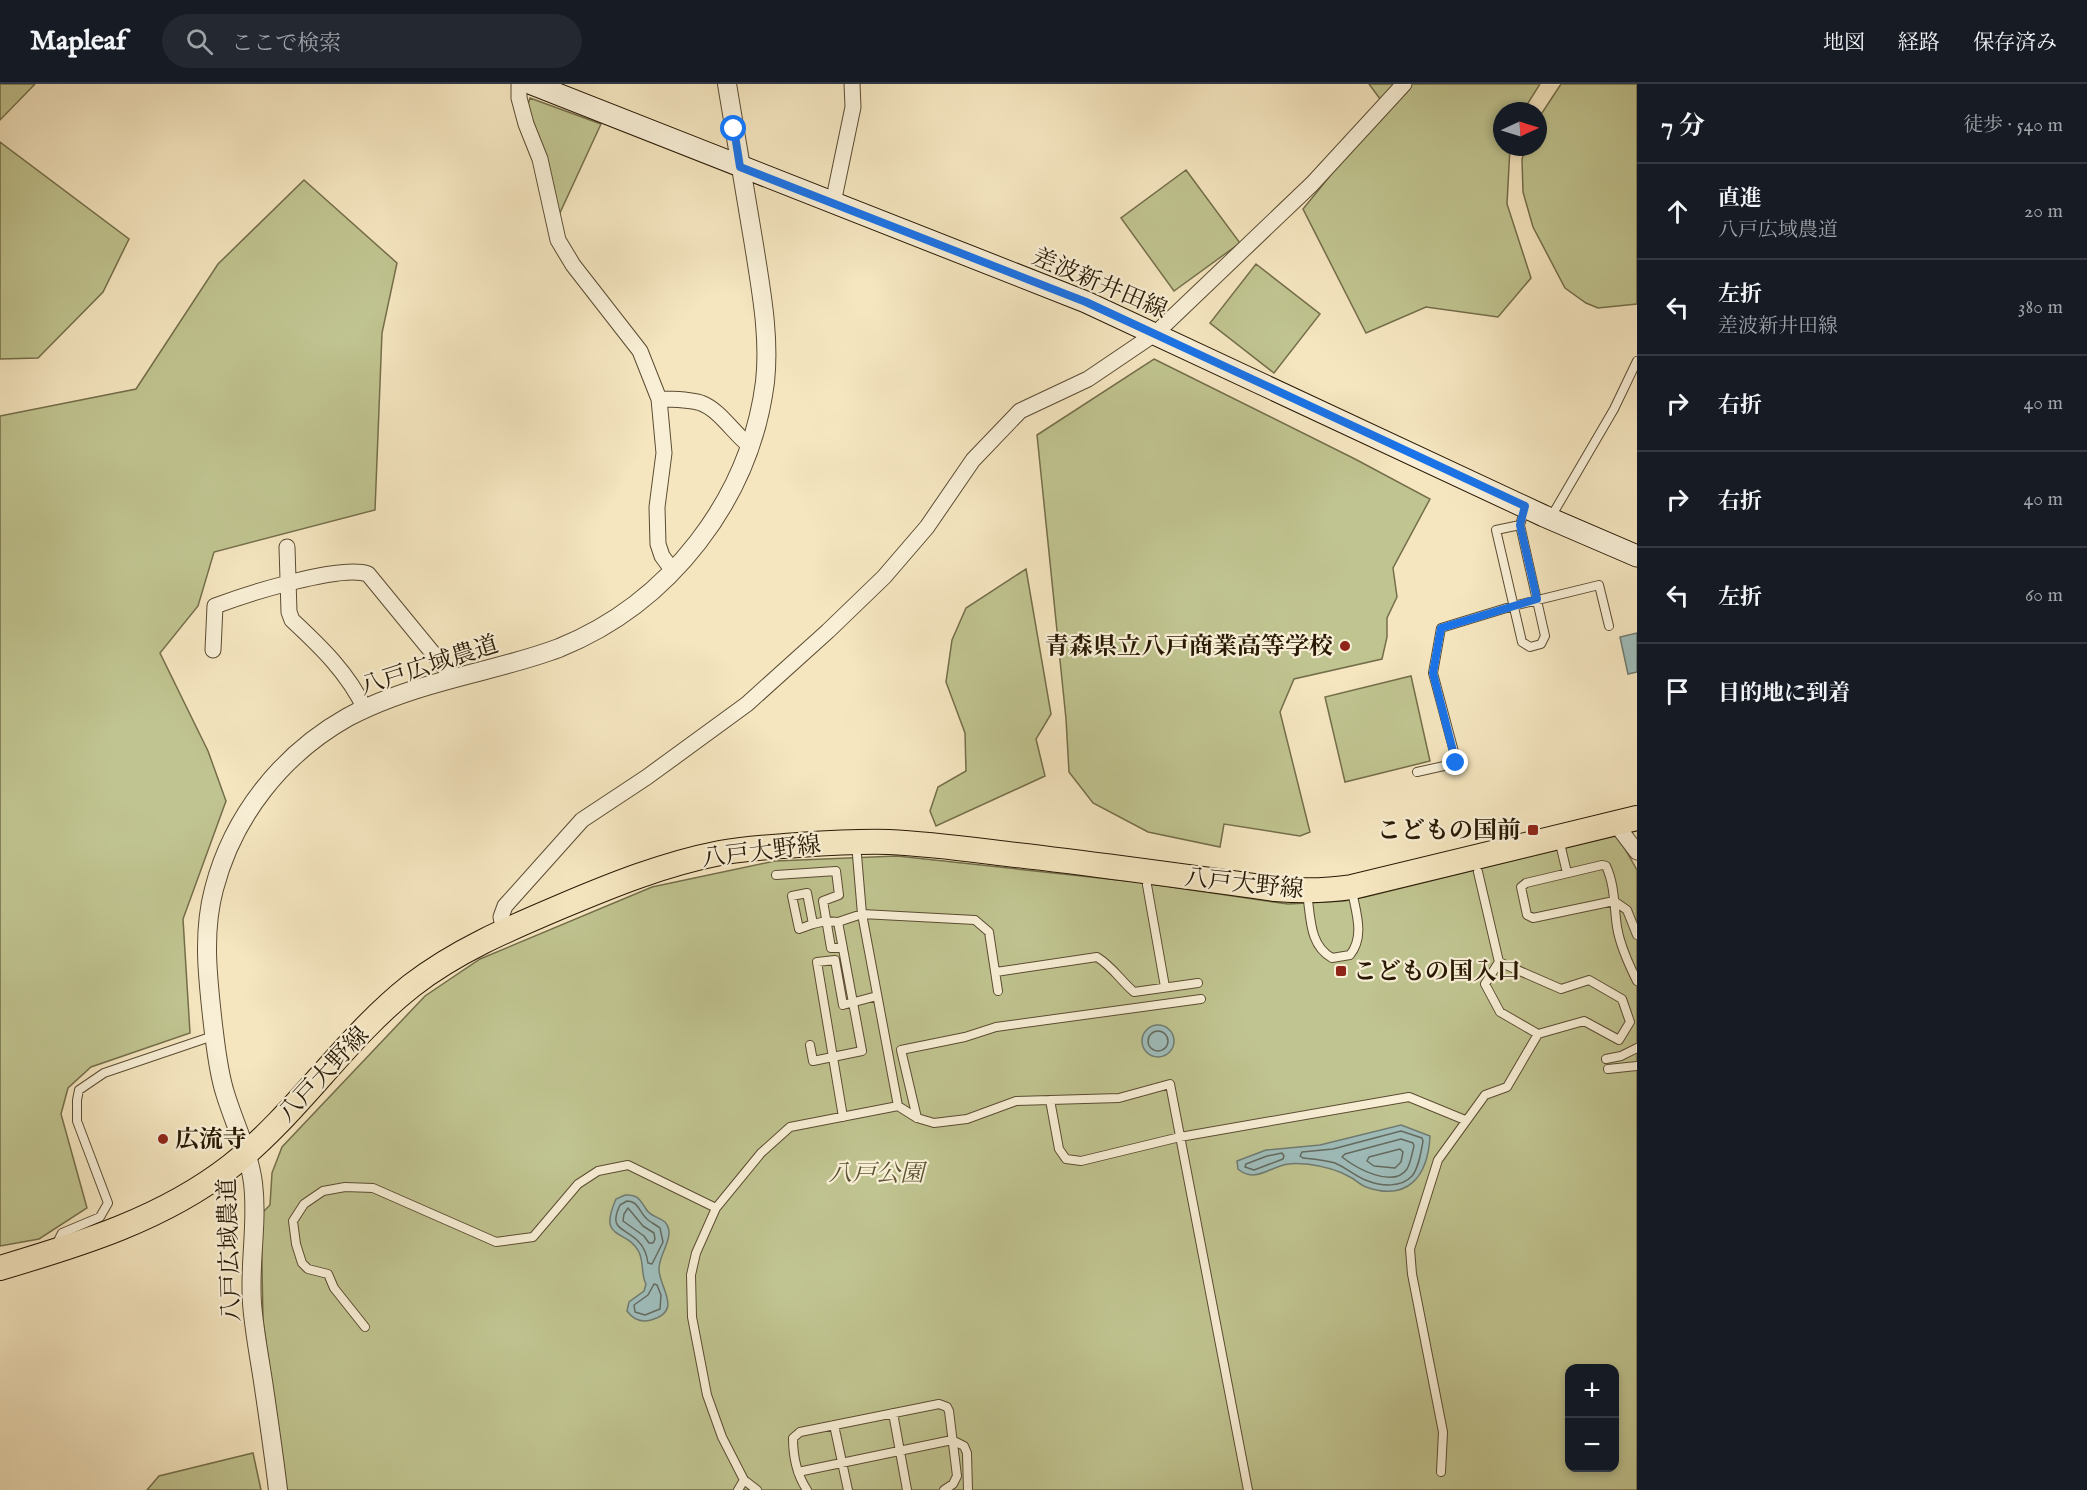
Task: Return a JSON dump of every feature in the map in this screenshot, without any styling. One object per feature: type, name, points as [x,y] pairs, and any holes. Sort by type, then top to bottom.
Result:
[{"type":"main road","name":"差波新井田線","points":[[532,84],[1086,302],[1156,333],[1522,516],[1550,518],[1637,556]]},
{"type":"main road","name":"八戸大野線","points":[[0,1268],[133,1224],[209,1181],[246,1153],[385,1008],[440,963],[504,931],[639,874],[685,861],[747,848],[855,842],[936,846],[1307,891],[1352,887],[1626,820]]},
{"type":"street","points":[[519,84],[519,98],[526,124],[540,159],[558,240],[573,265],[640,351],[659,399],[664,453],[657,507],[658,544],[662,556],[673,571]]},
{"type":"street","name":"八戸広域農道","points":[[278,1490],[252,1300],[251,1262],[255,1198],[253,1177],[218,1065],[208,982],[208,920],[214,889],[234,836],[259,795],[276,773],[296,754],[345,719],[365,709],[404,694],[559,648],[613,621],[636,605],[673,571],[697,545],[718,515],[738,477],[750,446],[765,380],[764,307],[727,84]]},
{"type":"street","points":[[833,203],[853,107],[852,84]]},
{"type":"street","points":[[504,931],[501,916],[505,906],[582,820],[647,777],[747,704],[884,577],[927,527],[973,460],[1020,411],[1088,379],[1156,333],[1312,184],[1404,84]]},
{"type":"street","points":[[659,399],[702,404],[750,446]]},
{"type":"street","points":[[287,547],[289,612],[292,620],[340,667],[356,689],[365,709]]},
{"type":"street","points":[[213,650],[215,606],[288,583],[335,574],[361,572],[368,574],[454,679]]},
{"type":"street","points":[[1626,820],[1637,852]]},
{"type":"lane","points":[[1550,518],[1614,409],[1637,361]]},
{"type":"lane","points":[[1522,516],[1545,636],[1542,644],[1530,647],[1522,642],[1496,530],[1522,516]]},
{"type":"lane","points":[[1417,772],[1456,763],[1433,673],[1441,628],[1537,599],[1599,585],[1609,626]]},
{"type":"lane","points":[[1558,837],[1567,873]]},
{"type":"lane","points":[[857,855],[862,914],[898,1106]]},
{"type":"lane","points":[[1637,935],[1627,910],[1614,901],[1533,918],[1527,915],[1521,888],[1526,883],[1602,865],[1606,866],[1614,901],[1620,939],[1637,981]]},
{"type":"lane","points":[[776,875],[836,871],[839,895],[823,901],[831,948],[842,948]]},
{"type":"lane","points":[[1478,872],[1499,962],[1485,984],[1500,1012],[1538,1034],[1584,1022],[1619,1040],[1630,1022],[1622,999],[1589,980],[1561,989],[1499,962]]},
{"type":"lane","points":[[1147,885],[1165,987]]},
{"type":"lane","points":[[1307,891],[1315,941],[1322,952],[1332,958],[1341,958],[1350,955],[1357,946],[1359,933],[1352,887]]},
{"type":"lane","points":[[813,924],[807,893],[792,896],[799,929],[826,921],[838,922],[862,914],[975,920],[989,932],[998,991]]},
{"type":"lane","points":[[810,1045],[813,1061],[862,1051],[838,922]]},
{"type":"lane","points":[[996,972],[1097,957],[1112,966],[1124,983],[1134,992],[1198,983]]},
{"type":"lane","points":[[843,1117],[831,1057],[817,962],[835,960],[843,1005],[878,996]]},
{"type":"lane","points":[[917,1118],[901,1050],[966,1038],[996,1027],[1201,999]]},
{"type":"lane","points":[[1441,1472],[1443,1432],[1412,1274],[1410,1249],[1438,1160],[1485,1095],[1507,1087],[1538,1034]]},
{"type":"lane","points":[[60,1250],[58,1241],[62,1233],[100,1217],[108,1203],[77,1121],[77,1100],[80,1090],[104,1073],[214,1036]]},
{"type":"lane","points":[[1606,1059],[1621,1056],[1637,1048]]},
{"type":"lane","points":[[1608,1069],[1637,1066]]},
{"type":"lane","points":[[758,1490],[744,1479],[722,1437],[707,1395],[692,1317],[691,1275],[696,1253],[716,1208],[761,1153],[790,1127],[898,1106],[917,1118],[934,1123],[967,1119],[1016,1101],[1119,1098],[1170,1084],[1248,1490]]},
{"type":"lane","points":[[1050,1100],[1059,1149],[1066,1159],[1081,1161],[1180,1137],[1409,1097],[1465,1120]]},
{"type":"lane","points":[[365,1327],[334,1288],[328,1274],[308,1269],[302,1263],[296,1244],[293,1221],[304,1204],[323,1191],[345,1187],[373,1188],[496,1242],[533,1238],[578,1184],[598,1171],[628,1165],[716,1208]]},
{"type":"lane","points":[[807,1490],[798,1472],[793,1444],[795,1435],[800,1432],[939,1404],[944,1405],[949,1411],[957,1476],[953,1484],[944,1490]]},
{"type":"lane","points":[[893,1413],[907,1490]]},
{"type":"lane","points":[[834,1425],[848,1490]]},
{"type":"lane","points":[[798,1472],[952,1440],[964,1446],[967,1454],[968,1490]]},
{"type":"lane","points":[[738,1490],[744,1479]]},
{"type":"green space","points":[[0,84],[35,84],[0,120]]},
{"type":"green space","points":[[1369,84],[1540,84],[1529,102],[1493,102],[1493,156],[1510,156],[1507,204],[1531,278],[1498,317],[1426,307],[1366,333],[1303,209],[1386,107]]},
{"type":"green space","points":[[1561,84],[1637,84],[1637,304],[1598,308],[1586,303],[1565,288],[1533,227],[1523,192],[1522,159],[1523,156],[1547,156],[1547,105]]},
{"type":"green space","points":[[530,98],[601,124],[558,217],[527,107]]},
{"type":"green space","points":[[0,142],[129,239],[103,292],[38,358],[0,359]]},
{"type":"green space","points":[[1186,170],[1240,243],[1174,291],[1121,218]]},
{"type":"green space","points":[[304,180],[397,263],[382,333],[375,510],[214,552],[198,606],[160,653],[208,751],[226,801],[183,919],[190,1033],[91,1067],[68,1088],[61,1114],[87,1208],[39,1239],[0,1246],[0,416],[136,389],[218,264]]},
{"type":"green space","points":[[1256,264],[1320,314],[1274,373],[1210,323]]},
{"type":"green space","points":[[1154,359],[1430,499],[1393,568],[1397,597],[1387,618],[1387,637],[1382,659],[1294,679],[1280,712],[1310,832],[1300,836],[1224,824],[1220,847],[1148,832],[1093,803],[1069,772],[1066,719],[1037,435]]},
{"type":"green space","points":[[1026,569],[1051,714],[1036,739],[1045,776],[936,826],[930,811],[938,787],[966,771],[965,733],[946,682],[952,640],[966,608]]},
{"type":"green space","points":[[1411,676],[1430,761],[1345,782],[1325,697]]},
{"type":"green space","name":"八戸公園","points":[[1617,835],[1637,870],[1637,1490],[287,1490],[263,1321],[261,1214],[270,1205],[272,1173],[282,1147],[425,996],[480,959],[652,887],[775,861],[897,856],[1137,882],[1288,904],[1344,901]]},
{"type":"green space","points":[[253,1453],[261,1490],[147,1490],[159,1476]]},
{"type":"water","points":[[1637,633],[1637,672],[1628,674],[1620,637]]},
{"type":"water","points":[[1158,1025],[1169,1030],[1174,1041],[1169,1052],[1158,1057],[1147,1052],[1142,1041],[1147,1030]]},
{"type":"water","points":[[1401,1125],[1430,1136],[1425,1163],[1420,1174],[1404,1188],[1393,1191],[1366,1187],[1340,1172],[1307,1164],[1282,1165],[1257,1175],[1250,1175],[1238,1169],[1237,1161],[1266,1150],[1320,1145]]},
{"type":"water","points":[[625,1195],[638,1198],[648,1212],[665,1222],[668,1227],[668,1239],[659,1270],[668,1305],[661,1316],[647,1321],[638,1320],[627,1311],[629,1302],[644,1291],[646,1284],[642,1260],[634,1245],[616,1233],[610,1222],[616,1199]]},
{"type":"place","name":"青森県立八戸商業高等学校","points":[[1345,646]]},
{"type":"place","name":"こどもの国前","points":[[1533,830]]},
{"type":"place","name":"こどもの国入口","points":[[1341,971]]},
{"type":"place","name":"広流寺","points":[[163,1139]]},
{"type":"route","points":[[734,129],[740,167],[1086,302],[1525,506],[1520,525],[1537,599],[1441,628],[1433,673],[1456,763]]}]
